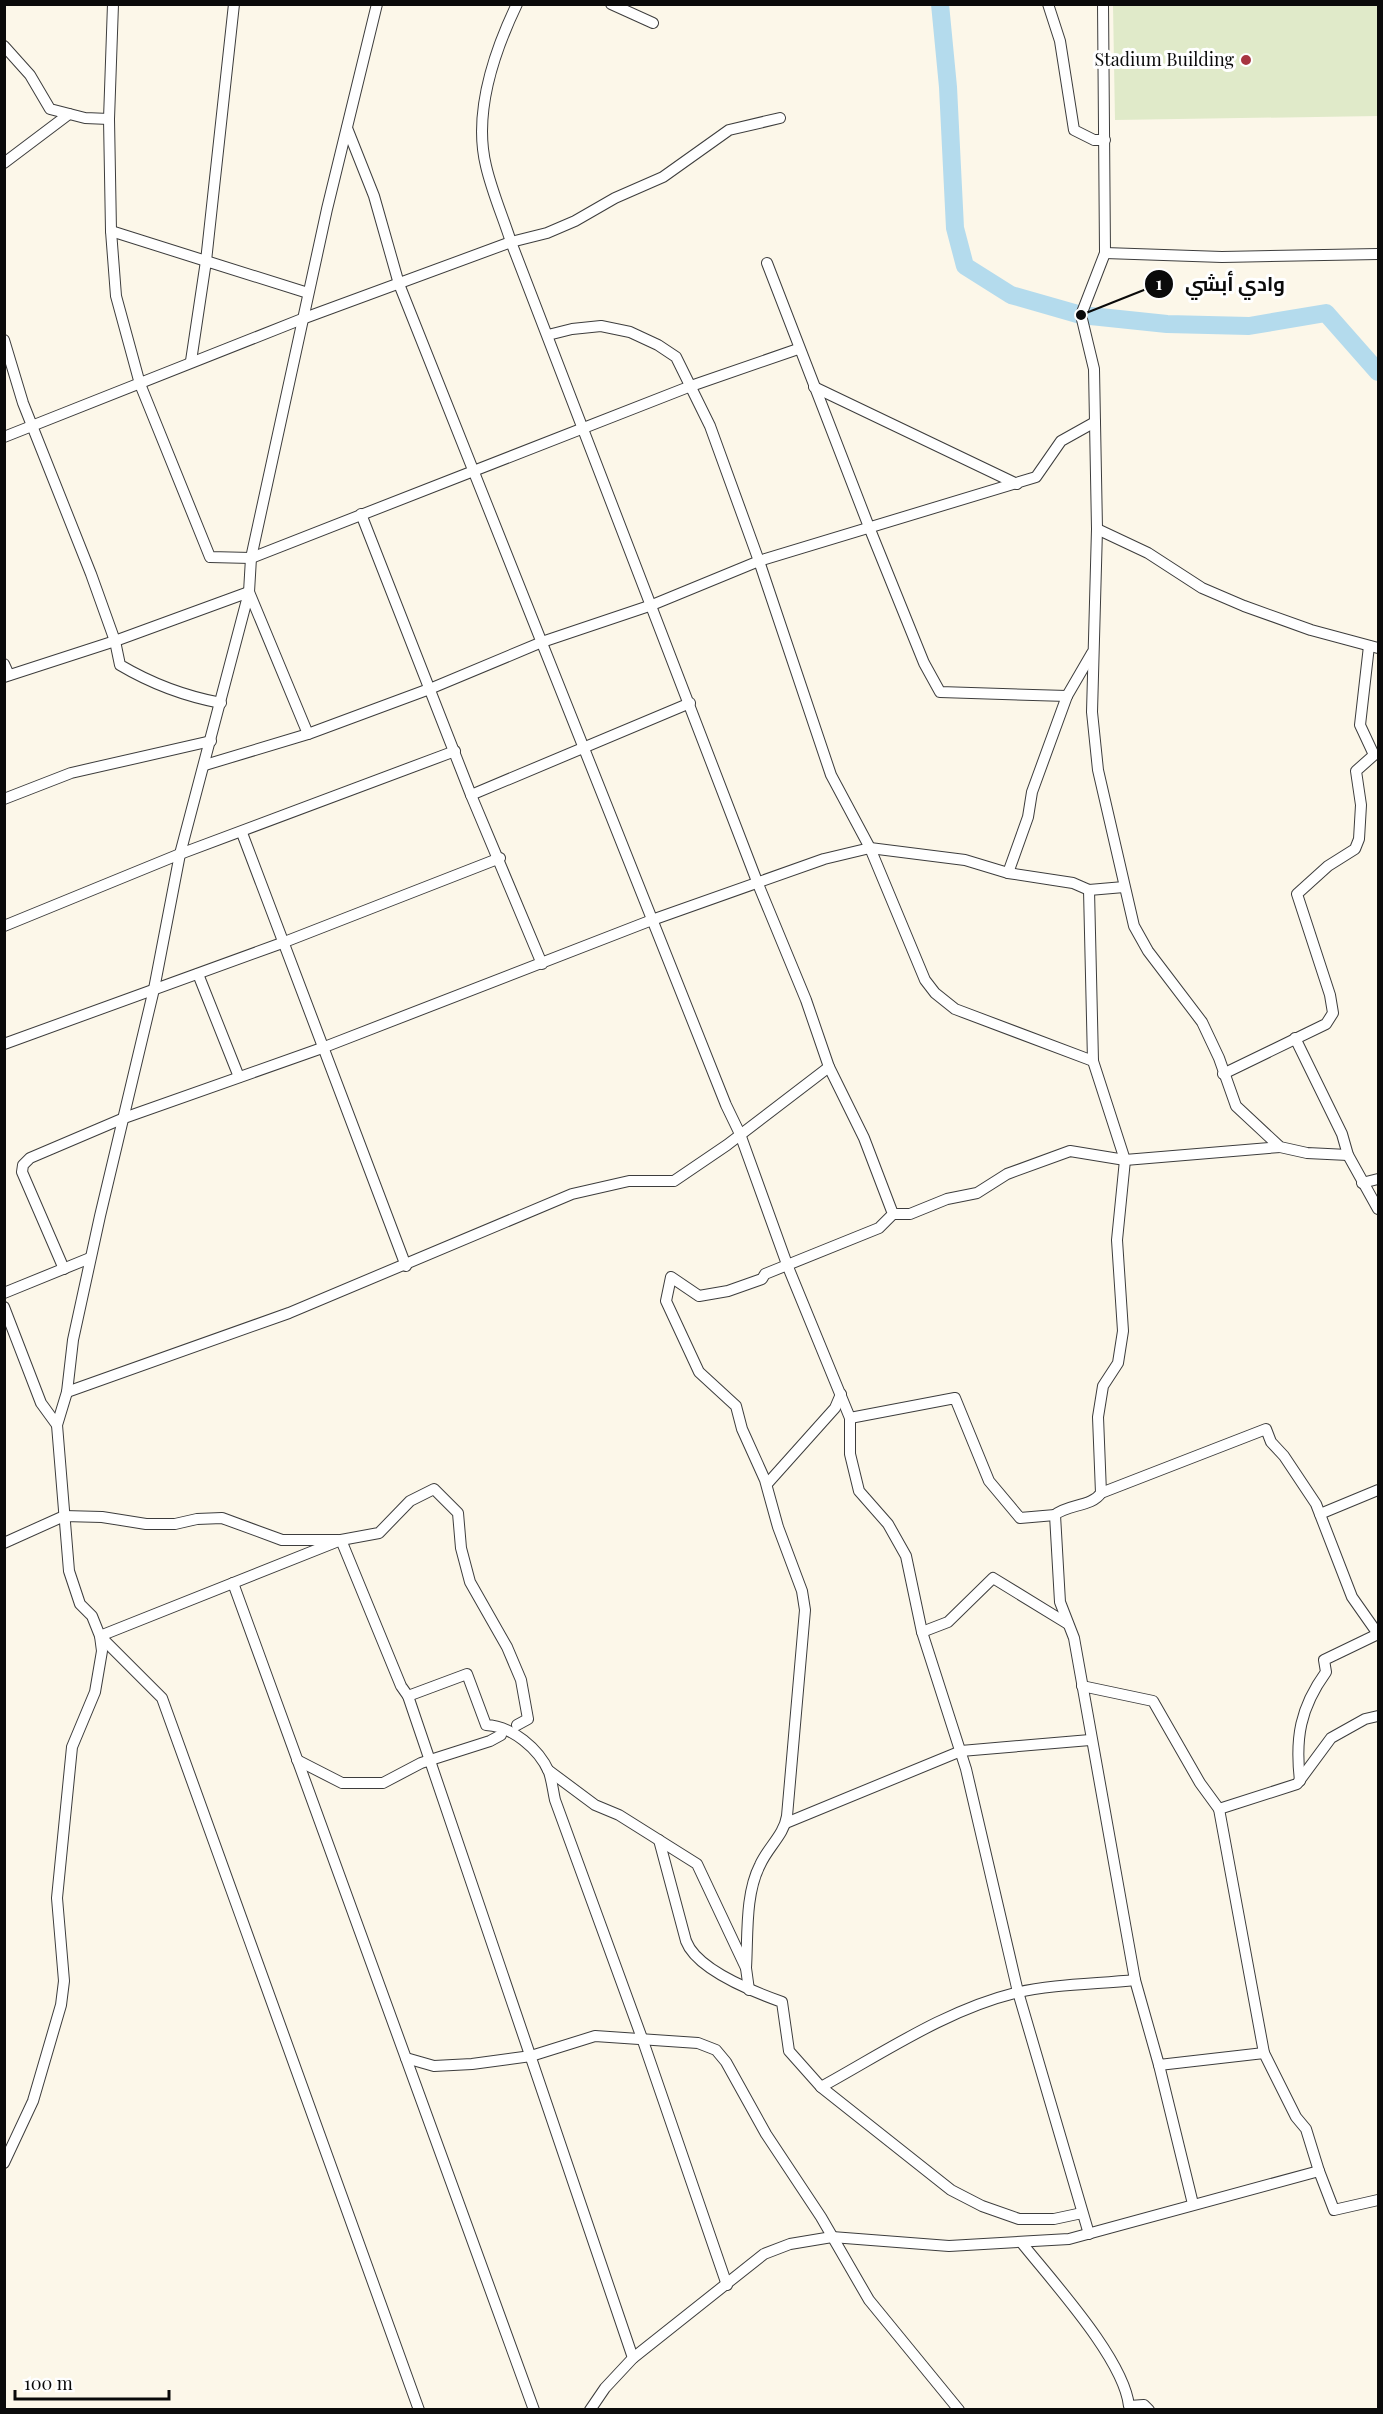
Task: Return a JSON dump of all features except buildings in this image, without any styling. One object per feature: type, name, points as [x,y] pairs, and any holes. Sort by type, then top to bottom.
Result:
[{"type":"street","points":[[113,4],[109,119],[111,231],[116,296],[140,384],[210,557],[251,558],[691,386],[798,349]]},
{"type":"street","points":[[191,361],[206,261],[234,4]]},
{"type":"street","points":[[4,2163],[33,2101],[61,2005],[64,1981],[57,1898],[72,1747],[95,1692],[101,1665],[100,1636],[92,1616],[80,1604],[69,1570],[57,1425],[67,1392],[73,1340],[90,1258],[154,989],[180,854],[249,592],[251,558],[302,319],[377,4]]},
{"type":"street","points":[[517,4],[498,44],[490,81],[482,142],[486,166],[511,242],[758,885],[806,1000],[829,1067],[864,1138],[893,1214]]},
{"type":"street","points":[[611,4],[653,23]]},
{"type":"street","points":[[1048,4],[1060,41],[1074,130],[1094,140],[1105,140]]},
{"type":"street","points":[[1103,4],[1105,253],[1081,315],[1094,369],[1097,529],[1092,712],[1098,770],[1134,926],[1148,951],[1202,1022],[1236,1106],[1280,1147]]},
{"type":"street","points":[[4,46],[30,75],[50,109],[109,119]]},
{"type":"street","points":[[4,163],[69,114]]},
{"type":"street","points":[[4,437],[140,384],[191,361],[302,319],[511,242],[547,233],[575,221],[615,198],[663,177],[729,130],[780,118]]},
{"type":"street","points":[[347,128],[374,196],[399,284],[652,920],[740,1134],[788,1267],[841,1394],[850,1418],[850,1454],[859,1491],[888,1524],[906,1556],[921,1632],[961,1751],[1018,1992],[1089,2234]]},
{"type":"street","points":[[111,231],[308,293]]},
{"type":"street","points":[[1105,253],[1222,256],[1378,254]]},
{"type":"street","points":[[767,263],[798,349],[869,527],[924,663],[939,692],[1067,696]]},
{"type":"street","points":[[548,334],[601,326],[630,332],[658,345],[676,357],[710,426],[759,561],[831,776],[870,848],[924,980],[934,993],[955,1009],[1093,1061]]},
{"type":"street","points":[[4,340],[33,427],[115,641],[120,665],[189,697],[221,703]]},
{"type":"street","points":[[814,387],[1017,484]]},
{"type":"street","points":[[205,765],[308,734],[432,688],[542,642],[652,605],[759,561],[1036,477],[1061,441],[1095,422]]},
{"type":"street","points":[[361,514],[432,688],[471,795],[500,858],[542,964]]},
{"type":"street","points":[[1097,529],[1148,553],[1213,592],[1311,630],[1374,647],[1360,725],[1374,755],[1356,771],[1361,805],[1359,839],[1355,849],[1323,870],[1298,894],[1330,995],[1333,1013],[1326,1024],[1223,1074]]},
{"type":"street","points":[[4,664],[7,676],[115,641],[249,592]]},
{"type":"street","points":[[249,592],[308,734]]},
{"type":"street","points":[[1008,873],[1028,817],[1032,792],[1067,696],[1092,652]]},
{"type":"street","points":[[471,795],[690,703]]},
{"type":"street","points":[[4,799],[71,772],[211,741]]},
{"type":"street","points":[[4,926],[180,854],[242,833],[455,751]]},
{"type":"street","points":[[242,833],[406,1266]]},
{"type":"street","points":[[64,1269],[22,1172],[23,1165],[30,1158],[124,1118],[322,1048],[652,920],[758,885],[824,859],[870,848],[965,860],[1008,873],[1073,883],[1089,890],[1124,887]]},
{"type":"street","points":[[4,1044],[282,943],[500,858]]},
{"type":"street","points":[[1089,890],[1093,1061],[1125,1160],[1117,1240],[1123,1330],[1118,1363],[1103,1386],[1098,1417],[1101,1493]]},
{"type":"street","points":[[198,974],[239,1077]]},
{"type":"street","points":[[1295,1038],[1342,1134],[1348,1155],[1378,1209]]},
{"type":"street","points":[[67,1392],[278,1317],[406,1266],[572,1194],[629,1181],[674,1181],[727,1146],[829,1067]]},
{"type":"street","points":[[893,1214],[910,1214],[947,1199],[977,1193],[1007,1174],[1070,1151],[1125,1160],[1280,1147],[1307,1153],[1348,1155]]},
{"type":"street","points":[[1362,1183],[1378,1179]]},
{"type":"street","points":[[749,1990],[746,1968],[754,1884],[759,1865],[786,1822],[805,1610],[802,1591],[778,1527],[767,1484],[742,1430],[736,1406],[699,1372],[666,1301],[671,1277],[699,1296],[728,1291],[762,1279],[769,1272],[788,1267],[879,1228],[886,1224],[893,1214]]},
{"type":"street","points":[[4,1293],[90,1258]]},
{"type":"street","points":[[4,1307],[41,1403],[57,1425]]},
{"type":"street","points":[[767,1484],[835,1408],[841,1394]]},
{"type":"street","points":[[850,1418],[955,1398],[989,1481],[1020,1518],[1055,1515],[1060,1510],[1095,1500],[1101,1493],[1266,1429],[1271,1442],[1284,1456],[1320,1514],[1352,1598],[1378,1634],[1324,1660],[1326,1672],[1313,1690],[1297,1739],[1300,1781]]},
{"type":"street","points":[[4,1543],[64,1516],[102,1517],[146,1524],[175,1524],[197,1519],[222,1518],[282,1540],[341,1540],[380,1533],[410,1501],[434,1489],[458,1513],[461,1548],[470,1582],[507,1647],[521,1680],[528,1719],[517,1725]]},
{"type":"street","points":[[1320,1514],[1378,1490]]},
{"type":"street","points":[[1055,1515],[1060,1602],[1074,1638],[1090,1740],[1135,1980],[1160,2066],[1193,2204]]},
{"type":"street","points":[[100,1636],[341,1540]]},
{"type":"street","points":[[341,1540],[401,1686],[408,1696],[633,2358]]},
{"type":"street","points":[[921,1632],[948,1622],[993,1578],[1068,1624]]},
{"type":"street","points":[[233,1583],[534,2409]]},
{"type":"street","points":[[100,1636],[162,1698],[419,2409]]},
{"type":"street","points":[[408,1696],[467,1674],[486,1725],[507,1729],[518,1735],[548,1769],[595,1805],[618,1815],[697,1864],[746,1968]]},
{"type":"street","points":[[1082,1686],[1153,1701],[1200,1783],[1219,1809],[1264,2053],[1296,2117],[1306,2130],[1334,2210],[1378,2200]]},
{"type":"street","points":[[1219,1809],[1289,1788],[1300,1781],[1331,1738],[1365,1719],[1378,1716]]},
{"type":"street","points":[[297,1760],[342,1783],[383,1783],[430,1760],[490,1741],[501,1735]]},
{"type":"street","points":[[786,1822],[961,1751],[1090,1740]]},
{"type":"street","points":[[548,1769],[555,1800],[643,2041],[727,2285]]},
{"type":"street","points":[[659,1840],[690,1950],[694,1956],[749,1990],[782,2002],[789,2051],[821,2087],[951,2190],[982,2206],[1033,2221],[1082,2213]]},
{"type":"street","points":[[821,2087],[944,2019],[986,2001],[1018,1992],[1135,1980]]},
{"type":"street","points":[[406,2058],[434,2066],[472,2064],[531,2056],[595,2036],[698,2043],[716,2050],[726,2062],[766,2134],[869,2300],[958,2409]]},
{"type":"street","points":[[1160,2066],[1264,2053]]},
{"type":"street","points":[[590,2409],[605,2388],[633,2358],[764,2254],[790,2244],[832,2237],[949,2246],[1069,2239],[1319,2171]]},
{"type":"street","points":[[1021,2242],[1095,2336],[1127,2390],[1129,2406],[1144,2405],[1149,2409]]},
{"type":"green space","name":"Stadium Building","points":[[1113,5],[1378,5],[1378,116],[1115,120]]},
{"type":"waterway","points":[[940,4],[948,87],[955,228],[965,266],[1011,295],[1081,315],[1167,324],[1249,326],[1326,313],[1378,372]]},
{"type":"place","name":"Stadium Building","points":[[1246,60]]},
{"type":"place","name":"وادي أبشي","points":[[1081,315]]}]
